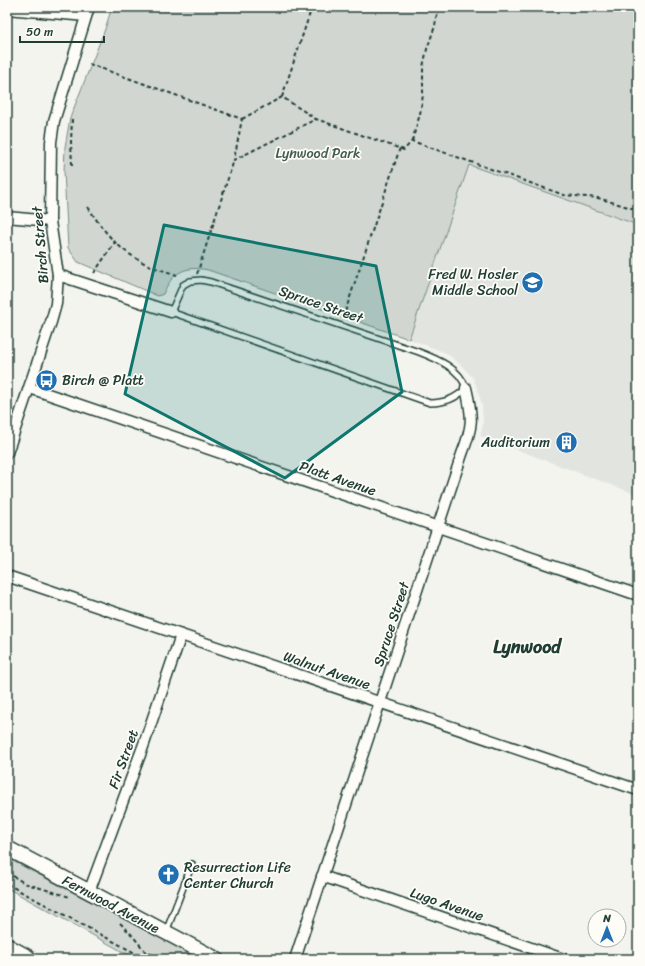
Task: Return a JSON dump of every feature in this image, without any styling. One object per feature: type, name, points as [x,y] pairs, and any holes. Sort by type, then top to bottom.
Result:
[{"type":"street","points":[[7,9],[88,12]]},
{"type":"street","name":"Birch Street","points":[[8,449],[30,388],[56,304],[58,275],[50,221],[51,148],[54,121],[88,12]]},
{"type":"street","points":[[7,217],[50,221]]},
{"type":"street","points":[[58,275],[171,312]]},
{"type":"street","name":"Platt Avenue","points":[[30,388],[638,595]]},
{"type":"street","name":"Spruce Street","points":[[295,959],[471,431],[472,421],[466,388]]},
{"type":"street","name":"Walnut Avenue","points":[[7,576],[638,790]]},
{"type":"street","name":"Fir Street","points":[[89,892],[144,744],[181,635]]},
{"type":"street","name":"Fernwood Avenue","points":[[7,848],[216,959]]},
{"type":"street","name":"Lugo Avenue","points":[[322,876],[563,959]]},
{"type":"lane","points":[[195,280],[184,285],[171,312],[430,403],[441,403],[451,400],[460,395],[466,388]]},
{"type":"lane","name":"Spruce Street","points":[[195,280],[211,282],[420,352],[439,360],[452,369],[464,382],[466,388]]},
{"type":"lane","points":[[165,933],[192,864]]},
{"type":"path","points":[[195,280],[234,160],[242,120],[282,97],[312,7]]},
{"type":"path","points":[[282,97],[316,120],[404,150],[412,141],[420,114],[423,95],[423,67],[427,49],[435,26],[438,7]]},
{"type":"path","points":[[89,64],[242,120]]},
{"type":"path","points":[[72,119],[72,165]]},
{"type":"path","points":[[234,160],[316,120]]},
{"type":"path","points":[[412,141],[564,195],[598,198],[638,210]]},
{"type":"path","points":[[343,318],[400,148]]},
{"type":"path","points":[[88,207],[100,226],[115,242],[134,258],[155,268],[177,275]]},
{"type":"path","points":[[94,273],[115,242]]},
{"type":"path","points":[[7,872],[24,883],[70,897]]},
{"type":"path","points":[[7,884],[146,959]]},
{"type":"path","points":[[116,920],[131,934],[145,951],[160,959]]},
{"type":"highlighted area","points":[[164,225],[376,266],[402,392],[285,478],[125,394]]},
{"type":"shaded area","name":"Fred W. Hosler Middle School","points":[[469,165],[638,225],[638,495],[480,436],[483,424],[482,406],[473,378],[462,366],[446,353],[409,339]]},
{"type":"green space","name":"Lynwood Park","points":[[112,7],[638,7],[638,225],[469,165],[409,339],[208,270],[192,269],[180,272],[170,281],[163,294],[158,296],[78,262],[68,248],[64,171],[65,147],[70,118],[105,29]]},
{"type":"green space","points":[[7,858],[201,959],[136,959],[7,888]]},
{"type":"place","name":"Fred W. Hosler Middle School","points":[[533,282]]},
{"type":"place","name":"Birch @ Platt","points":[[46,380]]},
{"type":"place","name":"Auditorium","points":[[566,442]]},
{"type":"place","name":"Resurrection Life Center Church","points":[[168,875]]},
{"type":"district","name":"Lynwood","points":[[527,647]]}]
